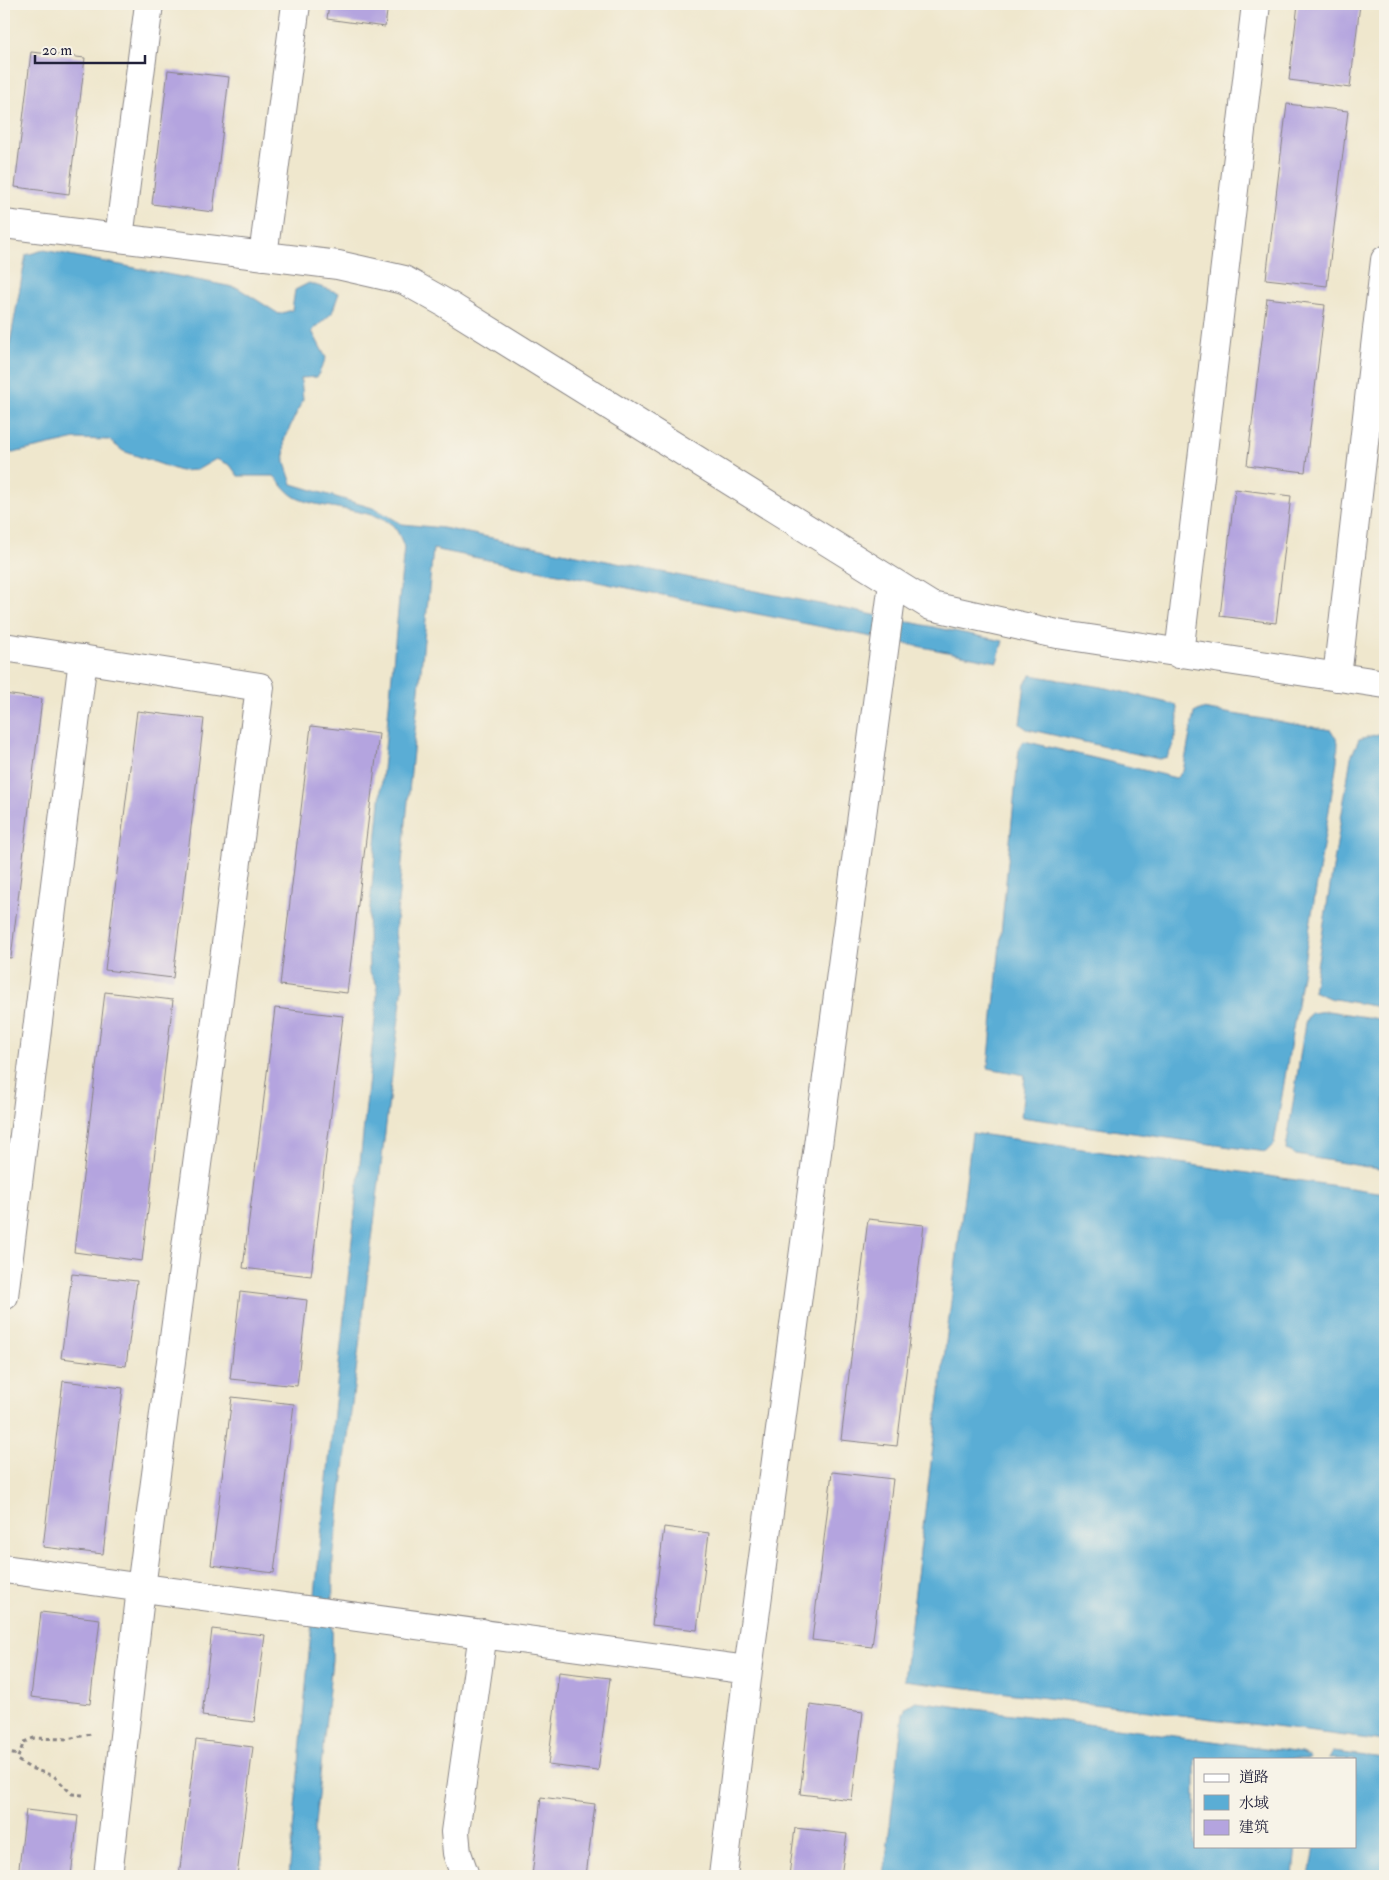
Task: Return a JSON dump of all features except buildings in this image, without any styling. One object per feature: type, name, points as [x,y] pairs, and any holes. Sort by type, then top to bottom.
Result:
[{"type":"street","points":[[119,238],[149,4]]},
{"type":"street","points":[[263,256],[296,4]]},
{"type":"street","points":[[1179,654],[1256,4]]},
{"type":"street","points":[[4,224],[338,265],[404,280],[462,314],[932,606],[1056,634],[1385,684]]},
{"type":"street","points":[[1337,677],[1385,260]]},
{"type":"street","points":[[723,1876],[748,1670],[893,583]]},
{"type":"street","points":[[4,647],[260,687],[141,1588],[108,1876]]},
{"type":"street","points":[[4,1296],[83,659]]},
{"type":"street","points":[[4,1569],[748,1670]]},
{"type":"street","points":[[465,1876],[457,1853],[456,1832],[484,1633]]},
{"type":"path","points":[[117,1796],[72,1794],[54,1776],[30,1768],[17,1760],[24,1742],[34,1738],[67,1739],[91,1734],[106,1724],[126,1722]]},
{"type":"path","points":[[4,1752],[18,1755]]},
{"type":"water","points":[[44,250],[238,288],[279,314],[292,310],[295,290],[309,283],[339,293],[332,313],[312,331],[326,358],[317,377],[301,378],[303,399],[284,440],[285,463],[292,484],[376,509],[402,524],[443,528],[1003,641],[997,662],[433,549],[395,933],[403,985],[333,1560],[332,1660],[314,1834],[319,1876],[289,1876],[309,1652],[377,1000],[377,985],[369,971],[368,928],[404,547],[396,529],[383,519],[299,499],[288,492],[274,476],[238,476],[230,465],[216,459],[197,470],[180,471],[123,451],[109,440],[76,439],[13,453],[4,451],[4,376],[26,255]]},
{"type":"water","points":[[1031,675],[1107,688],[1176,705],[1178,718],[1176,732],[1167,757],[1159,759],[1027,729],[1020,724],[1025,683]]},
{"type":"water","points":[[1202,709],[1331,730],[1338,742],[1337,762],[1274,1144],[1266,1152],[1021,1117],[1025,1075],[988,1068],[1019,748],[1024,741],[1176,778],[1183,771],[1194,713]]},
{"type":"water","points":[[1378,734],[1385,735],[1385,1008],[1329,998],[1313,991],[1351,757],[1359,739]]},
{"type":"water","points":[[1328,1011],[1385,1020],[1385,1170],[1296,1155],[1286,1150],[1305,1023],[1310,1013]]},
{"type":"water","points":[[972,1133],[1385,1193],[1385,1741],[904,1680]]},
{"type":"water","points":[[916,1701],[1301,1753],[1311,1757],[1194,1758],[1194,1848],[1296,1848],[1293,1876],[884,1876],[903,1714],[906,1707]]},
{"type":"water","points":[[1332,1752],[1385,1758],[1385,1876],[1310,1876],[1315,1848],[1356,1848],[1356,1758],[1329,1758]]}]
